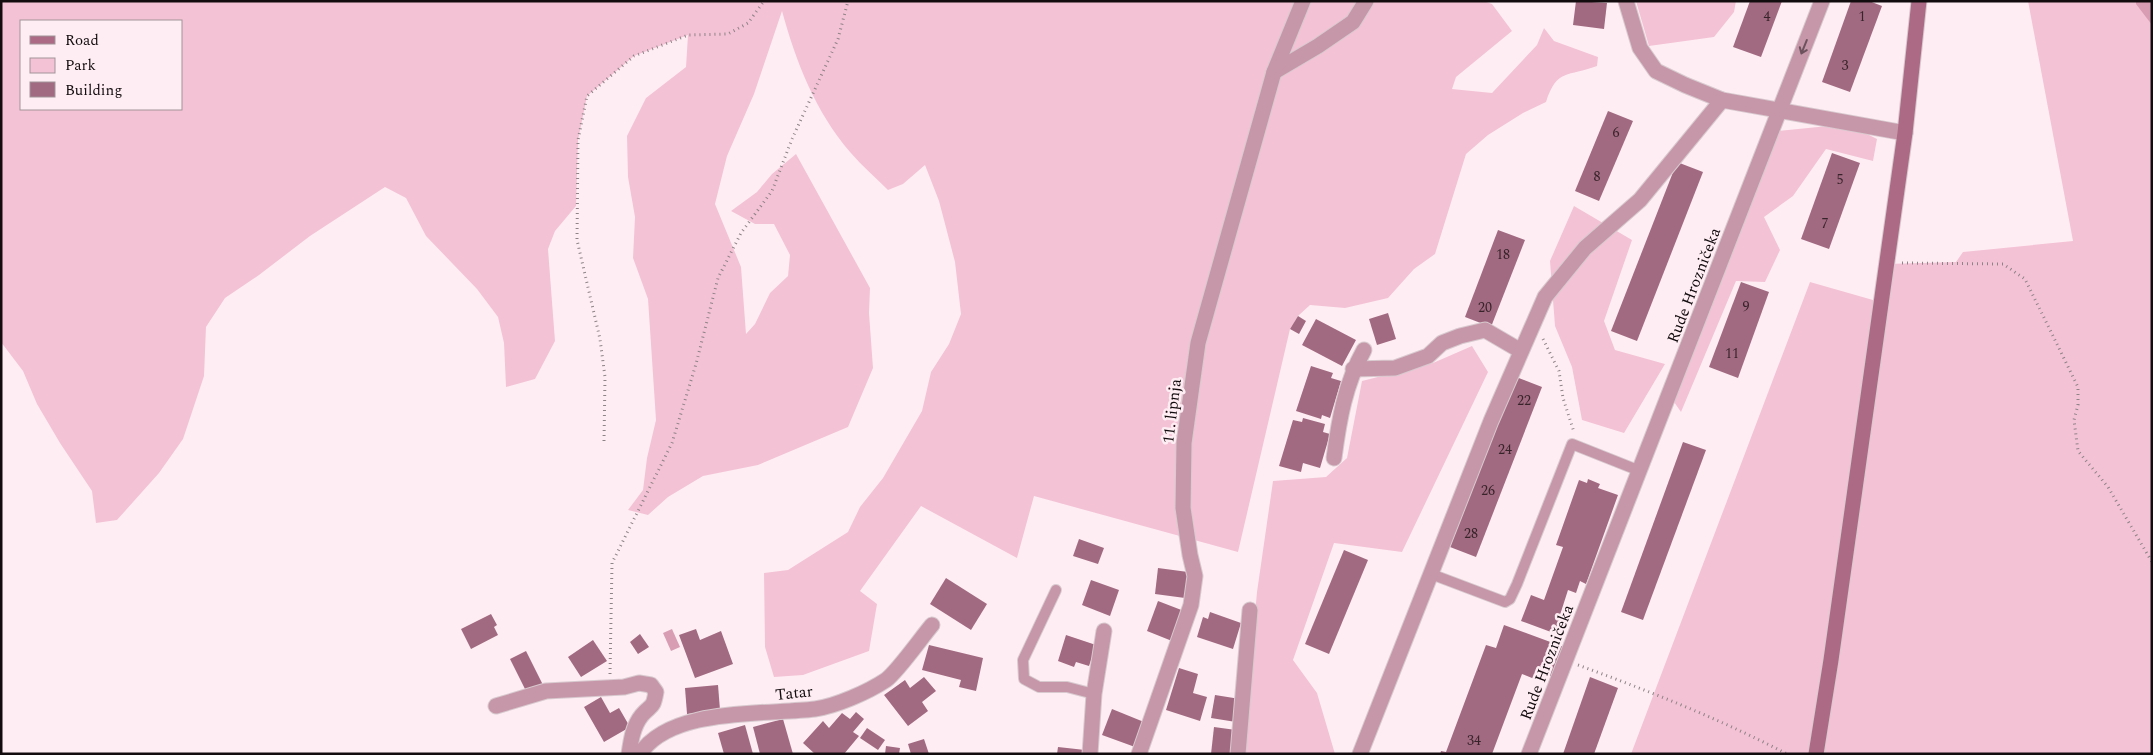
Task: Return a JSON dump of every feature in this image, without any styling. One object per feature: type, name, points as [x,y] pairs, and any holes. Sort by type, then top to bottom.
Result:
[{"type":"main road","points":[[1816,754],[1905,133],[1919,1]]},
{"type":"street","name":"11. lipnja","points":[[1139,754],[1191,604],[1195,576],[1182,508],[1184,443],[1198,344],[1274,72],[1302,1]]},
{"type":"street","points":[[1274,72],[1318,46],[1353,22],[1366,1]]},
{"type":"street","points":[[1626,1],[1640,48],[1656,71],[1722,100],[1778,112],[1905,133]]},
{"type":"street","name":"Rude Hrozničeka","points":[[1529,754],[1822,1]]},
{"type":"street","points":[[1366,752],[1431,574],[1491,421],[1545,297],[1585,248],[1640,200],[1722,100]]},
{"type":"street","points":[[1353,369],[1395,368],[1428,356],[1442,342],[1485,330],[1521,352]]},
{"type":"street","points":[[1334,458],[1340,413],[1353,369],[1364,350]]},
{"type":"street","points":[[1238,754],[1250,610]]},
{"type":"street","name":"Tatar","points":[[640,754],[645,745],[664,732],[714,716],[817,709],[854,696],[887,679],[932,625]]},
{"type":"street","points":[[1090,754],[1094,694],[1104,632]]},
{"type":"street","points":[[496,706],[546,691],[624,687],[638,683],[651,685],[656,692],[653,706],[642,716],[632,734],[629,754]]},
{"type":"lane","points":[[1431,574],[1504,602],[1510,599],[1517,584],[1572,444],[1640,471]]},
{"type":"lane","points":[[1056,590],[1023,660],[1024,679],[1039,686],[1067,687],[1094,694]]},
{"type":"path","points":[[604,441],[605,377],[600,339],[577,240],[578,140],[587,96],[634,56],[688,35],[728,34],[748,23],[764,1]]},
{"type":"path","points":[[610,688],[612,563],[672,443],[696,364],[718,278],[741,233],[772,191],[792,139],[838,39],[848,1]]},
{"type":"path","points":[[1886,264],[1956,262],[2003,264],[2025,279],[2078,387],[2078,405],[2074,420],[2078,452],[2108,487],[2152,562]]},
{"type":"path","points":[[1534,323],[1560,371],[1563,398],[1574,433],[1572,444]]},
{"type":"path","points":[[1566,661],[1654,692],[1755,737],[1787,754]]},
{"type":"green space","points":[[1,1],[1483,1],[1492,4],[1512,31],[1456,77],[1452,89],[1492,93],[1537,45],[1544,28],[1554,41],[1598,57],[1597,66],[1565,75],[1559,79],[1550,91],[1546,102],[1523,113],[1488,135],[1466,154],[1435,254],[1414,269],[1388,298],[1345,308],[1310,305],[1298,316],[1290,329],[1238,552],[1034,496],[1017,558],[921,506],[860,591],[877,604],[869,651],[803,675],[774,677],[765,647],[764,573],[788,570],[848,532],[860,507],[883,478],[922,411],[931,372],[949,344],[961,314],[955,262],[939,201],[925,165],[903,184],[888,190],[855,157],[827,120],[808,85],[800,67],[782,11],[754,94],[727,156],[715,204],[741,267],[746,334],[755,324],[770,293],[788,276],[790,255],[774,224],[755,224],[731,211],[757,192],[772,174],[796,154],[870,288],[869,313],[873,368],[848,427],[758,465],[703,476],[668,497],[648,515],[628,510],[643,490],[647,458],[656,420],[648,299],[633,258],[635,217],[628,177],[627,136],[646,98],[686,67],[688,35],[634,56],[587,96],[578,140],[576,206],[555,231],[548,249],[555,341],[535,379],[506,387],[504,343],[498,317],[477,289],[426,236],[406,198],[385,187],[310,236],[225,298],[206,327],[204,376],[183,439],[159,473],[117,520],[96,523],[92,491],[37,404],[23,371],[1,342]]},
{"type":"green space","points":[[1636,1],[1736,1],[1734,12],[1714,37],[1649,46]]},
{"type":"green space","points":[[2028,1],[2136,1],[2152,25],[2152,754],[1631,754],[1810,282],[1880,302],[1886,264],[1956,262],[1963,252],[2073,241]]},
{"type":"green space","points":[[1828,126],[1859,130],[1877,139],[1873,161],[1826,149],[1793,196],[1764,217],[1780,250],[1765,282],[1736,281],[1681,412],[1674,402],[1777,131]]},
{"type":"green space","points":[[1574,206],[1632,240],[1604,321],[1615,350],[1665,364],[1624,433],[1582,420],[1572,367],[1555,326],[1550,261]]},
{"type":"green space","points":[[1472,346],[1488,372],[1402,552],[1334,543],[1293,660],[1317,693],[1335,754],[1242,754],[1257,592],[1273,481],[1326,477],[1347,458],[1362,381],[1433,363]]},
{"type":"shaded area","points":[[2136,1],[2152,1],[2152,25],[2136,4]]},
{"type":"shaded area","points":[[672,629],[680,647],[671,651],[663,633]]},
{"type":"building","points":[[1576,1],[1607,3],[1604,29],[1573,25]]},
{"type":"building","points":[[1750,1],[1782,1],[1761,57],[1733,47]]},
{"type":"building","points":[[1851,1],[1869,1],[1882,6],[1850,92],[1822,82]]},
{"type":"building","points":[[1608,111],[1633,121],[1599,201],[1575,191]]},
{"type":"building","points":[[1832,153],[1860,163],[1829,249],[1801,239]]},
{"type":"building","points":[[1677,162],[1703,172],[1637,341],[1611,331]]},
{"type":"building","points":[[1498,230],[1525,240],[1491,327],[1465,317]]},
{"type":"building","points":[[1741,282],[1769,292],[1738,378],[1709,367]]},
{"type":"building","points":[[1388,313],[1396,339],[1377,345],[1369,319]]},
{"type":"building","points":[[1298,316],[1306,321],[1299,334],[1290,329]]},
{"type":"building","points":[[1316,319],[1356,340],[1342,366],[1302,345]]},
{"type":"building","points":[[1311,366],[1333,373],[1331,378],[1341,381],[1330,418],[1322,415],[1321,419],[1296,411]]},
{"type":"building","points":[[1516,377],[1542,387],[1476,557],[1450,547]]},
{"type":"building","points":[[1303,418],[1325,424],[1323,432],[1330,434],[1320,468],[1303,463],[1301,472],[1279,466],[1293,420],[1302,422]]},
{"type":"building","points":[[1683,442],[1706,450],[1643,620],[1621,612]]},
{"type":"building","points":[[1588,479],[1600,484],[1598,488],[1618,495],[1586,584],[1580,581],[1576,593],[1568,590],[1560,615],[1566,617],[1559,635],[1521,621],[1531,595],[1544,600],[1563,547],[1556,545],[1579,480],[1587,483]]},
{"type":"building","points":[[1079,539],[1104,548],[1098,564],[1073,556]]},
{"type":"building","points":[[1344,550],[1368,560],[1329,654],[1305,644]]},
{"type":"building","points":[[1158,568],[1188,572],[1185,598],[1155,594]]},
{"type":"building","points":[[946,578],[987,604],[971,630],[930,604]]},
{"type":"building","points":[[1091,580],[1119,590],[1110,616],[1082,605]]},
{"type":"building","points":[[1158,601],[1184,611],[1172,641],[1147,631]]},
{"type":"building","points":[[1210,612],[1241,623],[1233,649],[1197,637],[1203,617],[1208,619]]},
{"type":"building","points":[[491,614],[497,625],[494,627],[498,635],[471,649],[461,629]]},
{"type":"building","points":[[1504,625],[1564,647],[1553,677],[1540,672],[1537,680],[1522,674],[1492,754],[1440,754],[1441,751],[1446,752],[1486,645],[1496,648]]},
{"type":"building","points":[[696,629],[700,640],[721,631],[733,664],[695,678],[679,635]]},
{"type":"building","points":[[640,634],[649,647],[638,654],[630,642]]},
{"type":"building","points":[[1066,635],[1096,645],[1089,666],[1076,662],[1074,667],[1058,661]]},
{"type":"building","points":[[593,640],[607,661],[581,677],[568,657]]},
{"type":"building","points":[[929,645],[983,658],[976,691],[959,687],[961,680],[922,670]]},
{"type":"building","points":[[526,651],[543,685],[527,693],[510,659]]},
{"type":"building","points":[[1179,668],[1198,674],[1193,693],[1207,697],[1200,721],[1166,710]]},
{"type":"building","points":[[924,677],[936,691],[922,702],[928,711],[908,726],[884,695],[905,680],[910,688]]},
{"type":"building","points":[[1590,677],[1618,688],[1594,754],[1563,754]]},
{"type":"building","points":[[718,685],[720,710],[687,714],[685,688]]},
{"type":"building","points":[[1215,695],[1240,699],[1236,722],[1211,718]]},
{"type":"building","points":[[601,697],[610,713],[619,708],[630,727],[604,742],[584,707]]},
{"type":"building","points":[[1112,709],[1144,722],[1135,747],[1102,735]]},
{"type":"building","points":[[856,712],[864,719],[853,732],[859,736],[844,754],[815,754],[803,743],[823,721],[829,728],[842,713],[850,719]]},
{"type":"building","points":[[783,719],[793,754],[760,754],[753,727]]},
{"type":"building","points":[[745,725],[753,754],[724,754],[718,733]]},
{"type":"building","points":[[1214,727],[1236,730],[1233,754],[1211,754]]},
{"type":"building","points":[[867,728],[885,740],[878,750],[860,738]]},
{"type":"building","points":[[924,739],[929,754],[911,754],[908,744]]},
{"type":"building","points":[[886,746],[900,748],[899,754],[885,754]]},
{"type":"building","points":[[1058,747],[1085,750],[1085,754],[1057,754]]}]
